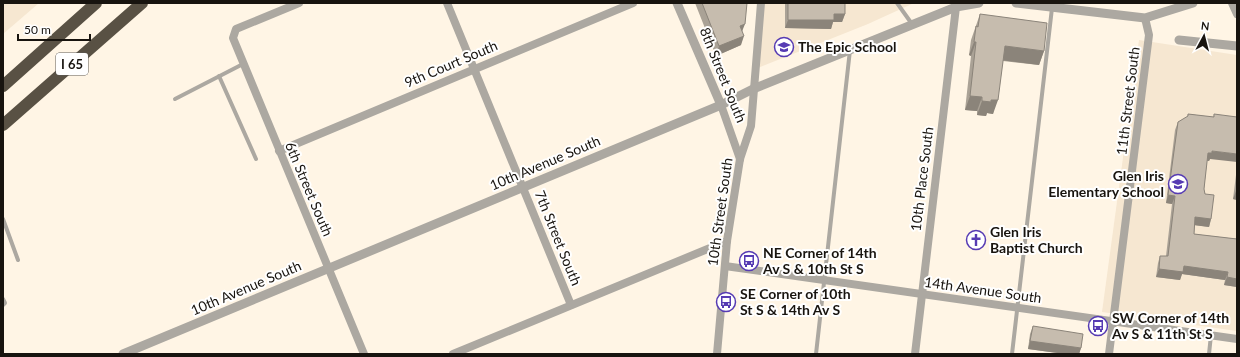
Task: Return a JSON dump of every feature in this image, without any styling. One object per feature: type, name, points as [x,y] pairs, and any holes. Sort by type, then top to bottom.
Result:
[{"type":"highway","name":"I 65","points":[[3,86],[96,3]]},
{"type":"highway","name":"I 65","points":[[3,125],[142,3]]},
{"type":"street","name":"6th Street South","points":[[299,3],[236,29],[233,34],[233,41],[364,354]]},
{"type":"street","name":"7th Street South","points":[[447,3],[571,305]]},
{"type":"street","name":"9th Court South","points":[[279,151],[474,68],[633,3]]},
{"type":"street","name":"8th Street South","points":[[677,3],[722,105],[740,159]]},
{"type":"street","name":"10th Street South","points":[[717,354],[727,241],[740,159],[751,126],[761,3]]},
{"type":"street","name":"10th Avenue South","points":[[124,354],[142,351],[329,268],[722,105],[753,89],[956,7],[979,3]]},
{"type":"street","points":[[1016,3],[1145,18],[1193,3]]},
{"type":"street","points":[[1232,3],[1237,14]]},
{"type":"street","name":"10th Place South","points":[[915,354],[956,7]]},
{"type":"street","name":"11th Street South","points":[[1110,354],[1149,35],[1145,18]]},
{"type":"street","points":[[1180,40],[1237,46]]},
{"type":"street","points":[[453,354],[727,241]]},
{"type":"street","name":"14th Avenue South","points":[[725,266],[1237,339]]},
{"type":"lane","points":[[897,3],[912,24]]},
{"type":"lane","points":[[1012,354],[1052,8]]},
{"type":"lane","points":[[816,354],[850,50]]},
{"type":"lane","points":[[175,99],[243,64]]},
{"type":"lane","points":[[219,76],[256,158]]},
{"type":"lane","points":[[3,219],[18,260]]},
{"type":"lane","points":[[3,299],[5,303],[3,304]]},
{"type":"lane","points":[[1209,354],[1211,335]]},
{"type":"shaded area","points":[[3,3],[39,3],[3,34]]},
{"type":"shaded area","name":"The Epic School","points":[[761,3],[914,3],[868,24],[755,69]]},
{"type":"shaded area","name":"Glen Iris Elementary School","points":[[1139,40],[1237,55],[1237,331],[1102,312]]},
{"type":"building","points":[[702,3],[747,3],[745,24],[740,26],[744,36],[719,46]]},
{"type":"building","points":[[788,3],[845,3],[845,14],[834,14],[834,20],[788,20]]},
{"type":"building","points":[[980,14],[1047,23],[1044,51],[1005,46],[998,100],[991,100],[991,102],[982,101],[982,97],[970,96],[976,42],[974,42],[976,26],[978,27]]},
{"type":"building","points":[[1188,114],[1214,117],[1214,114],[1237,117],[1237,154],[1212,151],[1212,153],[1208,153],[1204,189],[1205,194],[1214,195],[1211,219],[1195,217],[1194,234],[1237,239],[1237,279],[1227,277],[1228,272],[1184,266],[1183,272],[1159,269],[1160,256],[1168,256],[1175,196],[1168,195],[1178,122],[1188,116]]},
{"type":"building","points":[[1033,326],[1083,334],[1081,348],[1030,341]]},
{"type":"place","name":"The Epic School","points":[[784,47]]},
{"type":"place","name":"Glen Iris Elementary School","points":[[1178,184]]},
{"type":"place","name":"Glen Iris Baptist Church","points":[[976,240]]},
{"type":"place","name":"NE Corner of 14th Av S & 10th St S","points":[[749,261]]},
{"type":"place","name":"SE Corner of 10th St S & 14th Av S","points":[[726,302]]},
{"type":"place","name":"SW Corner of 14th Av S & 11th St S","points":[[1098,326]]}]
